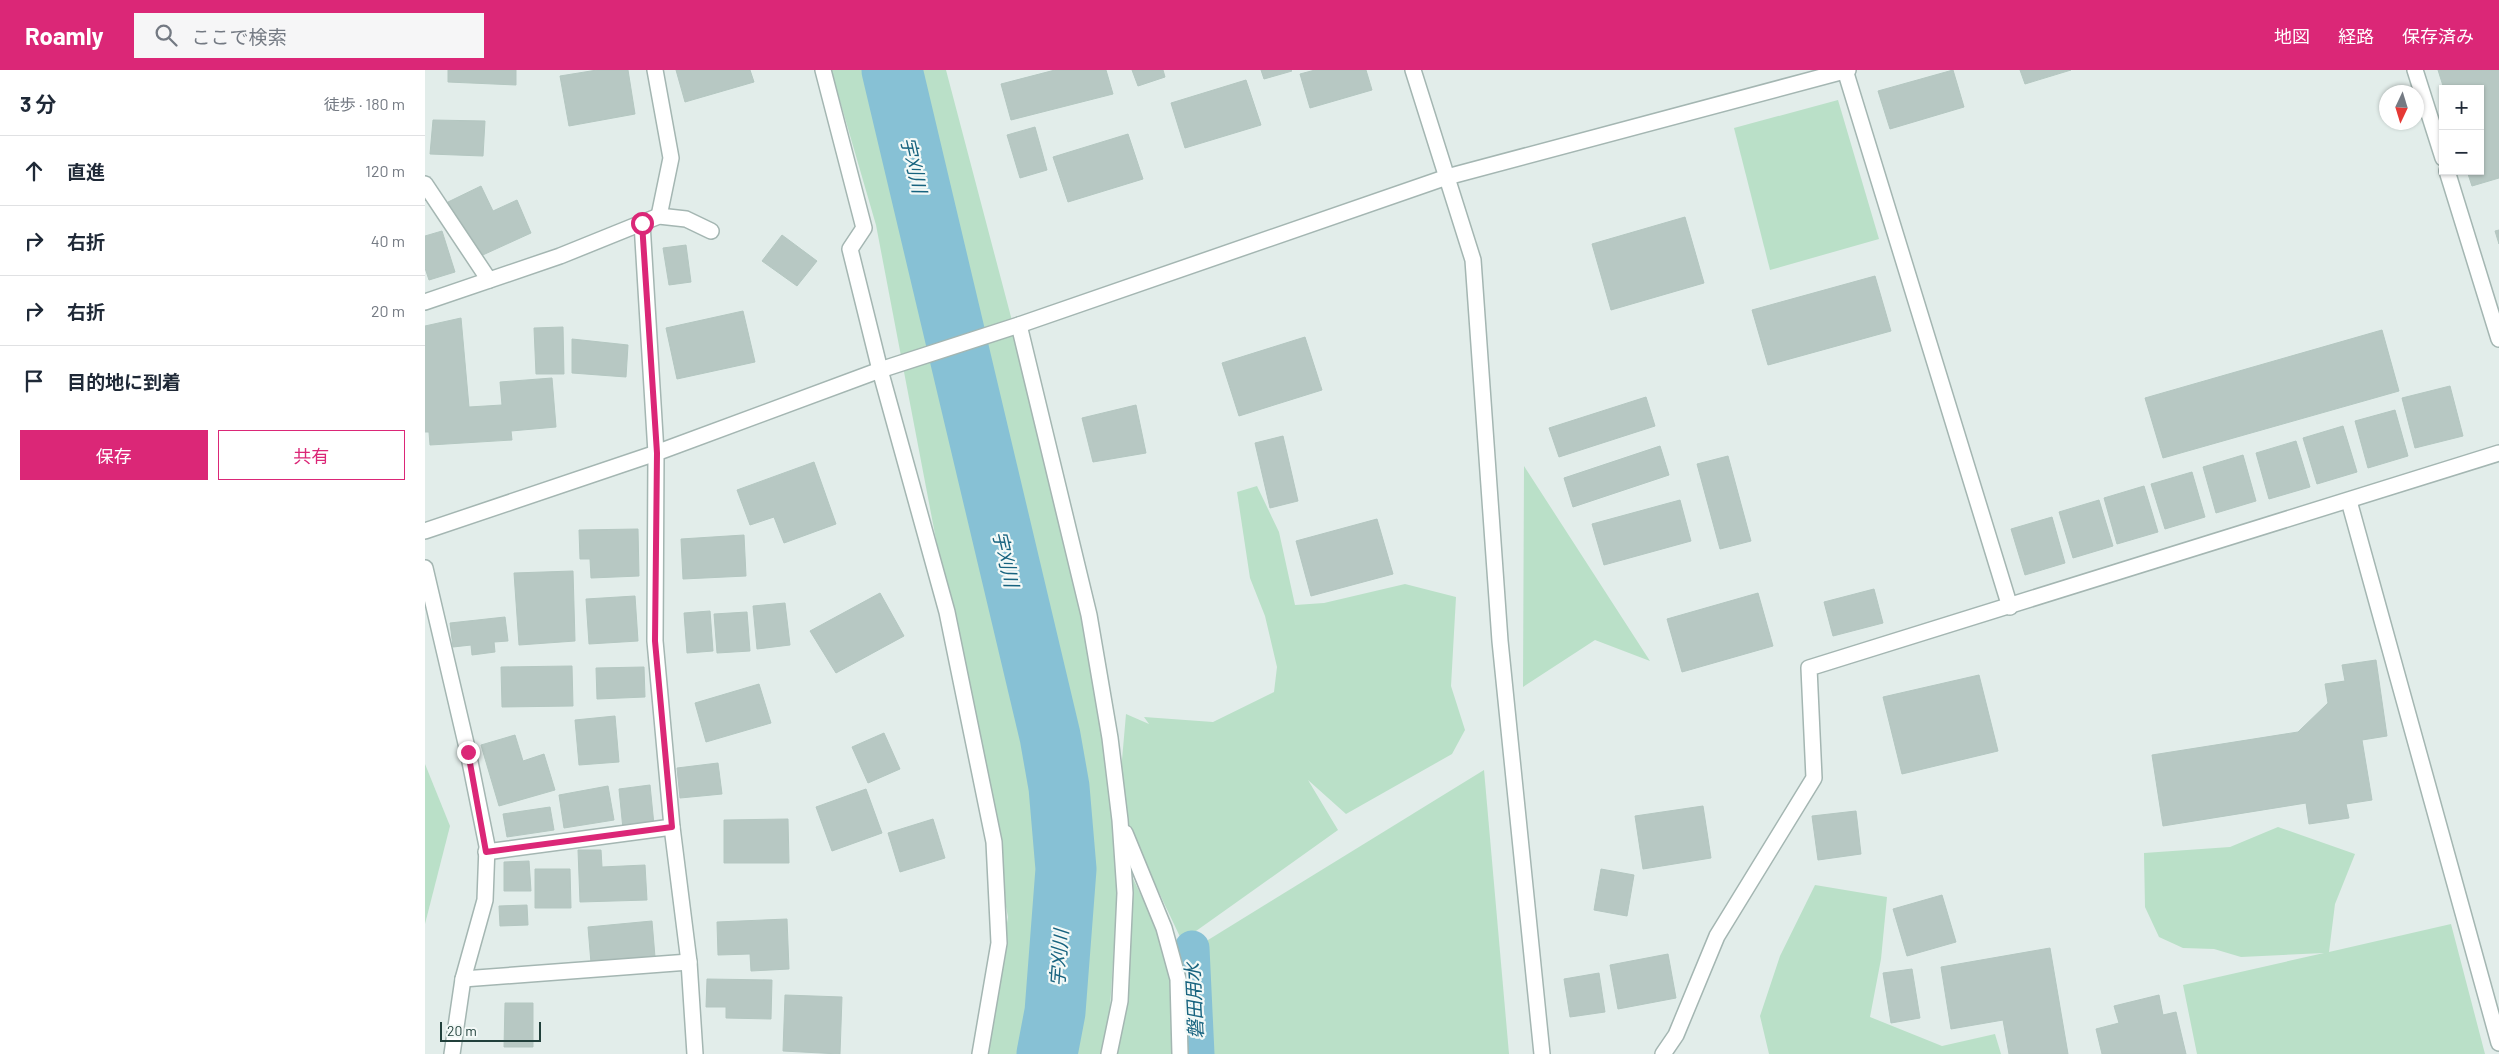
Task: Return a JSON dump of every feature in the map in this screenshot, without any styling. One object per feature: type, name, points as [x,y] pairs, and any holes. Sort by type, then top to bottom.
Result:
[{"type":"street","points":[[655,70],[671,158],[659,216]]},
{"type":"street","points":[[823,70],[864,228],[850,249],[880,370],[947,612],[994,842],[999,943],[979,1054]]},
{"type":"street","points":[[1413,70],[1473,260],[1500,641],[1542,1054]]},
{"type":"street","points":[[425,531],[657,453],[880,370],[1013,327],[1447,177],[1846,70],[2010,607]]},
{"type":"street","points":[[2415,70],[2439,145]]},
{"type":"street","points":[[2448,175],[2499,339]]},
{"type":"street","points":[[425,184],[489,280]]},
{"type":"street","points":[[425,302],[560,256],[659,216],[686,219],[711,231]]},
{"type":"street","points":[[642,223],[657,453],[655,641],[672,827],[689,962],[695,1054]]},
{"type":"street","points":[[1013,327],[1089,615],[1110,738],[1120,820],[1125,893],[1120,1001],[1109,1054]]},
{"type":"street","points":[[1663,1054],[1676,1035],[1717,936],[1813,778],[1809,668],[2010,607],[2499,453]]},
{"type":"street","points":[[2349,501],[2499,1043]]},
{"type":"street","points":[[425,568],[468,752],[486,852],[485,900],[463,979],[453,1054]]},
{"type":"street","points":[[1120,820],[1164,928],[1173,959],[1178,980],[1180,1054]]},
{"type":"street","points":[[486,852],[672,827]]},
{"type":"street","points":[[463,979],[689,962]]},
{"type":"street","points":[[1676,1035],[1677,1054]]},
{"type":"green space","points":[[831,70],[946,70],[1081,583],[1121,840],[1107,1054],[985,1054],[1008,917],[876,225]]},
{"type":"green space","points":[[1838,100],[1879,239],[1770,270],[1734,128]]},
{"type":"green space","points":[[1524,466],[1650,661],[1595,640],[1523,687]]},
{"type":"green space","points":[[1257,486],[1279,532],[1295,605],[1324,603],[1405,584],[1456,597],[1451,686],[1465,730],[1452,754],[1346,814],[1308,780],[1338,830],[1182,941],[1118,806],[1126,714],[1149,724],[1144,717],[1213,722],[1274,692],[1277,667],[1265,616],[1250,578],[1237,492]]},
{"type":"green space","points":[[425,764],[450,826],[425,924]]},
{"type":"green space","points":[[1484,770],[1509,1054],[1205,1054],[1208,940]]},
{"type":"green space","points":[[2278,827],[2355,854],[2335,904],[2329,952],[2451,924],[2485,1054],[2197,1054],[2183,985],[2324,953],[2241,957],[2214,949],[2183,948],[2159,937],[2145,907],[2144,853],[2230,847]]},
{"type":"green space","points":[[1123,858],[1172,959],[1175,1054],[1109,1054]]},
{"type":"green space","points":[[1815,885],[1887,897],[1881,959],[1870,1017],[1942,1046],[1995,1034],[2001,1054],[1769,1054],[1760,1016],[1780,956]]},
{"type":"building","points":[[448,70],[516,70],[516,85],[448,82]]},
{"type":"building","points":[[597,70],[628,70],[635,114],[569,126],[560,76]]},
{"type":"building","points":[[676,70],[750,70],[754,82],[685,102]]},
{"type":"building","points":[[1055,70],[1106,70],[1113,94],[1011,120],[1001,84]]},
{"type":"building","points":[[1132,70],[1163,70],[1165,77],[1138,86]]},
{"type":"building","points":[[1261,70],[1291,70],[1292,71],[1264,79]]},
{"type":"building","points":[[1315,70],[1366,70],[1372,90],[1310,108],[1300,74]]},
{"type":"building","points":[[1953,70],[1964,107],[1890,129],[1878,91]]},
{"type":"building","points":[[2020,70],[2071,70],[2025,84]]},
{"type":"building","points":[[2438,70],[2499,70],[2499,178],[2472,186],[2468,175],[2484,175],[2484,85],[2443,85]]},
{"type":"building","points":[[1246,80],[1261,125],[1185,148],[1171,103]]},
{"type":"building","points":[[433,120],[485,121],[483,156],[430,154]]},
{"type":"building","points":[[1035,127],[1047,170],[1020,178],[1007,135]]},
{"type":"building","points":[[1128,134],[1143,179],[1068,202],[1053,157]]},
{"type":"building","points":[[481,186],[493,211],[517,200],[531,233],[474,259],[448,202]]},
{"type":"building","points":[[1685,217],[1704,283],[1611,310],[1592,244]]},
{"type":"building","points":[[2499,230],[2499,244],[2495,231]]},
{"type":"building","points":[[442,231],[455,272],[429,280],[425,268],[425,236]]},
{"type":"building","points":[[782,235],[817,261],[797,286],[762,261]]},
{"type":"building","points":[[686,245],[691,282],[669,285],[663,248]]},
{"type":"building","points":[[1875,276],[1891,331],[1768,365],[1752,310]]},
{"type":"building","points":[[743,311],[755,362],[677,379],[666,328]]},
{"type":"building","points":[[461,318],[469,407],[502,405],[500,382],[552,378],[556,427],[511,431],[512,440],[430,445],[429,432],[425,432],[425,326]]},
{"type":"building","points":[[563,327],[564,374],[536,374],[534,328]]},
{"type":"building","points":[[2382,330],[2399,391],[2163,458],[2145,398]]},
{"type":"building","points":[[1305,337],[1322,390],[1239,416],[1222,363]]},
{"type":"building","points":[[572,339],[628,345],[626,377],[572,373]]},
{"type":"building","points":[[2450,386],[2463,436],[2415,448],[2402,398]]},
{"type":"building","points":[[1646,397],[1655,426],[1559,457],[1549,428]]},
{"type":"building","points":[[1136,405],[1146,453],[1093,462],[1082,418]]},
{"type":"building","points":[[2395,410],[2408,456],[2368,468],[2355,421]]},
{"type":"building","points":[[2343,426],[2357,472],[2317,484],[2303,438]]},
{"type":"building","points":[[1283,436],[1298,501],[1270,508],[1255,443]]},
{"type":"building","points":[[2296,441],[2310,487],[2269,499],[2256,453]]},
{"type":"building","points":[[1660,446],[1669,475],[1573,507],[1564,478]]},
{"type":"building","points":[[2243,455],[2256,501],[2216,513],[2203,467]]},
{"type":"building","points":[[1728,456],[1751,541],[1720,549],[1697,464]]},
{"type":"building","points":[[814,462],[836,524],[784,543],[774,517],[750,525],[737,490]]},
{"type":"building","points":[[2192,472],[2205,517],[2165,529],[2151,484]]},
{"type":"building","points":[[2144,486],[2158,532],[2117,544],[2104,498]]},
{"type":"building","points":[[1680,500],[1691,541],[1604,565],[1592,524]]},
{"type":"building","points":[[2099,500],[2113,546],[2073,558],[2059,512]]},
{"type":"building","points":[[2052,517],[2065,563],[2025,575],[2011,529]]},
{"type":"building","points":[[1377,519],[1393,574],[1311,596],[1296,541]]},
{"type":"building","points":[[638,529],[639,576],[591,578],[590,559],[580,559],[579,530]]},
{"type":"building","points":[[744,535],[746,576],[683,579],[681,539]]},
{"type":"building","points":[[573,571],[575,641],[519,645],[514,573]]},
{"type":"building","points":[[1874,589],[1883,623],[1833,636],[1824,602]]},
{"type":"building","points":[[880,593],[904,636],[836,673],[810,631]]},
{"type":"building","points":[[1758,593],[1773,646],[1682,672],[1667,619]]},
{"type":"building","points":[[635,596],[638,641],[589,644],[586,599]]},
{"type":"building","points":[[785,603],[790,645],[757,649],[753,606]]},
{"type":"building","points":[[710,611],[713,651],[687,653],[684,613]]},
{"type":"building","points":[[747,612],[750,651],[717,653],[714,614]]},
{"type":"building","points":[[505,617],[508,641],[494,642],[495,652],[472,655],[471,645],[453,647],[450,623]]},
{"type":"building","points":[[2376,660],[2387,736],[2362,740],[2372,800],[2346,804],[2349,818],[2309,824],[2306,803],[2163,826],[2152,755],[2298,732],[2328,703],[2325,684],[2345,681],[2342,665]]},
{"type":"building","points":[[572,666],[573,706],[502,707],[501,667]]},
{"type":"building","points":[[644,667],[645,697],[597,699],[596,668]]},
{"type":"building","points":[[1979,675],[1998,751],[1902,774],[1883,697]]},
{"type":"building","points":[[759,684],[771,723],[706,742],[695,703]]},
{"type":"building","points":[[615,716],[619,762],[579,765],[575,720]]},
{"type":"building","points":[[884,733],[900,769],[868,783],[852,747]]},
{"type":"building","points":[[515,735],[523,761],[544,754],[555,790],[499,806],[481,745]]},
{"type":"building","points":[[718,763],[722,794],[680,798],[677,768]]},
{"type":"building","points":[[650,785],[654,825],[623,829],[619,789]]},
{"type":"building","points":[[608,786],[614,820],[564,828],[559,795]]},
{"type":"building","points":[[866,789],[882,833],[832,851],[816,807]]},
{"type":"building","points":[[1703,806],[1711,858],[1643,869],[1635,816]]},
{"type":"building","points":[[550,807],[554,830],[507,837],[503,814]]},
{"type":"building","points":[[1856,811],[1861,854],[1818,860],[1812,816]]},
{"type":"building","points":[[788,819],[789,863],[724,863],[724,820]]},
{"type":"building","points":[[933,819],[945,858],[900,872],[888,833]]},
{"type":"building","points":[[578,850],[601,850],[602,867],[645,865],[647,900],[580,902]]},
{"type":"building","points":[[529,861],[531,891],[504,891],[504,862]]},
{"type":"building","points":[[535,869],[570,869],[571,908],[535,908]]},
{"type":"building","points":[[1601,869],[1634,875],[1627,916],[1594,910]]},
{"type":"building","points":[[1942,895],[1956,942],[1907,956],[1893,909]]},
{"type":"building","points":[[527,905],[528,925],[500,926],[499,906]]},
{"type":"building","points":[[787,919],[789,969],[751,971],[750,954],[718,955],[717,922]]},
{"type":"building","points":[[652,921],[655,957],[591,963],[588,927]]},
{"type":"building","points":[[2050,948],[2068,1054],[2009,1054],[2003,1020],[1951,1029],[1941,967]]},
{"type":"building","points":[[1668,954],[1676,998],[1618,1009],[1610,965]]},
{"type":"building","points":[[1912,969],[1920,1018],[1891,1023],[1883,973]]},
{"type":"building","points":[[1599,973],[1605,1012],[1570,1017],[1564,979]]},
{"type":"building","points":[[707,979],[772,980],[771,1019],[726,1018],[726,1007],[706,1007]]},
{"type":"building","points":[[785,995],[842,997],[840,1054],[783,1051]]},
{"type":"building","points":[[2159,995],[2163,1015],[2176,1012],[2186,1054],[2102,1054],[2096,1029],[2119,1023],[2114,1006]]},
{"type":"building","points":[[505,1003],[533,1003],[533,1047],[504,1047]]},
{"type":"waterway","name":"宇刈川","points":[[892,70],[1050,736],[1059,787],[1066,869],[1055,1012],[1047,1054]]},
{"type":"waterway","name":"磐田用水","points":[[1192,948],[1197,1054]]},
{"type":"route","points":[[468,752],[487,846],[486,852],[672,827],[655,641],[657,453],[642,223]]}]
